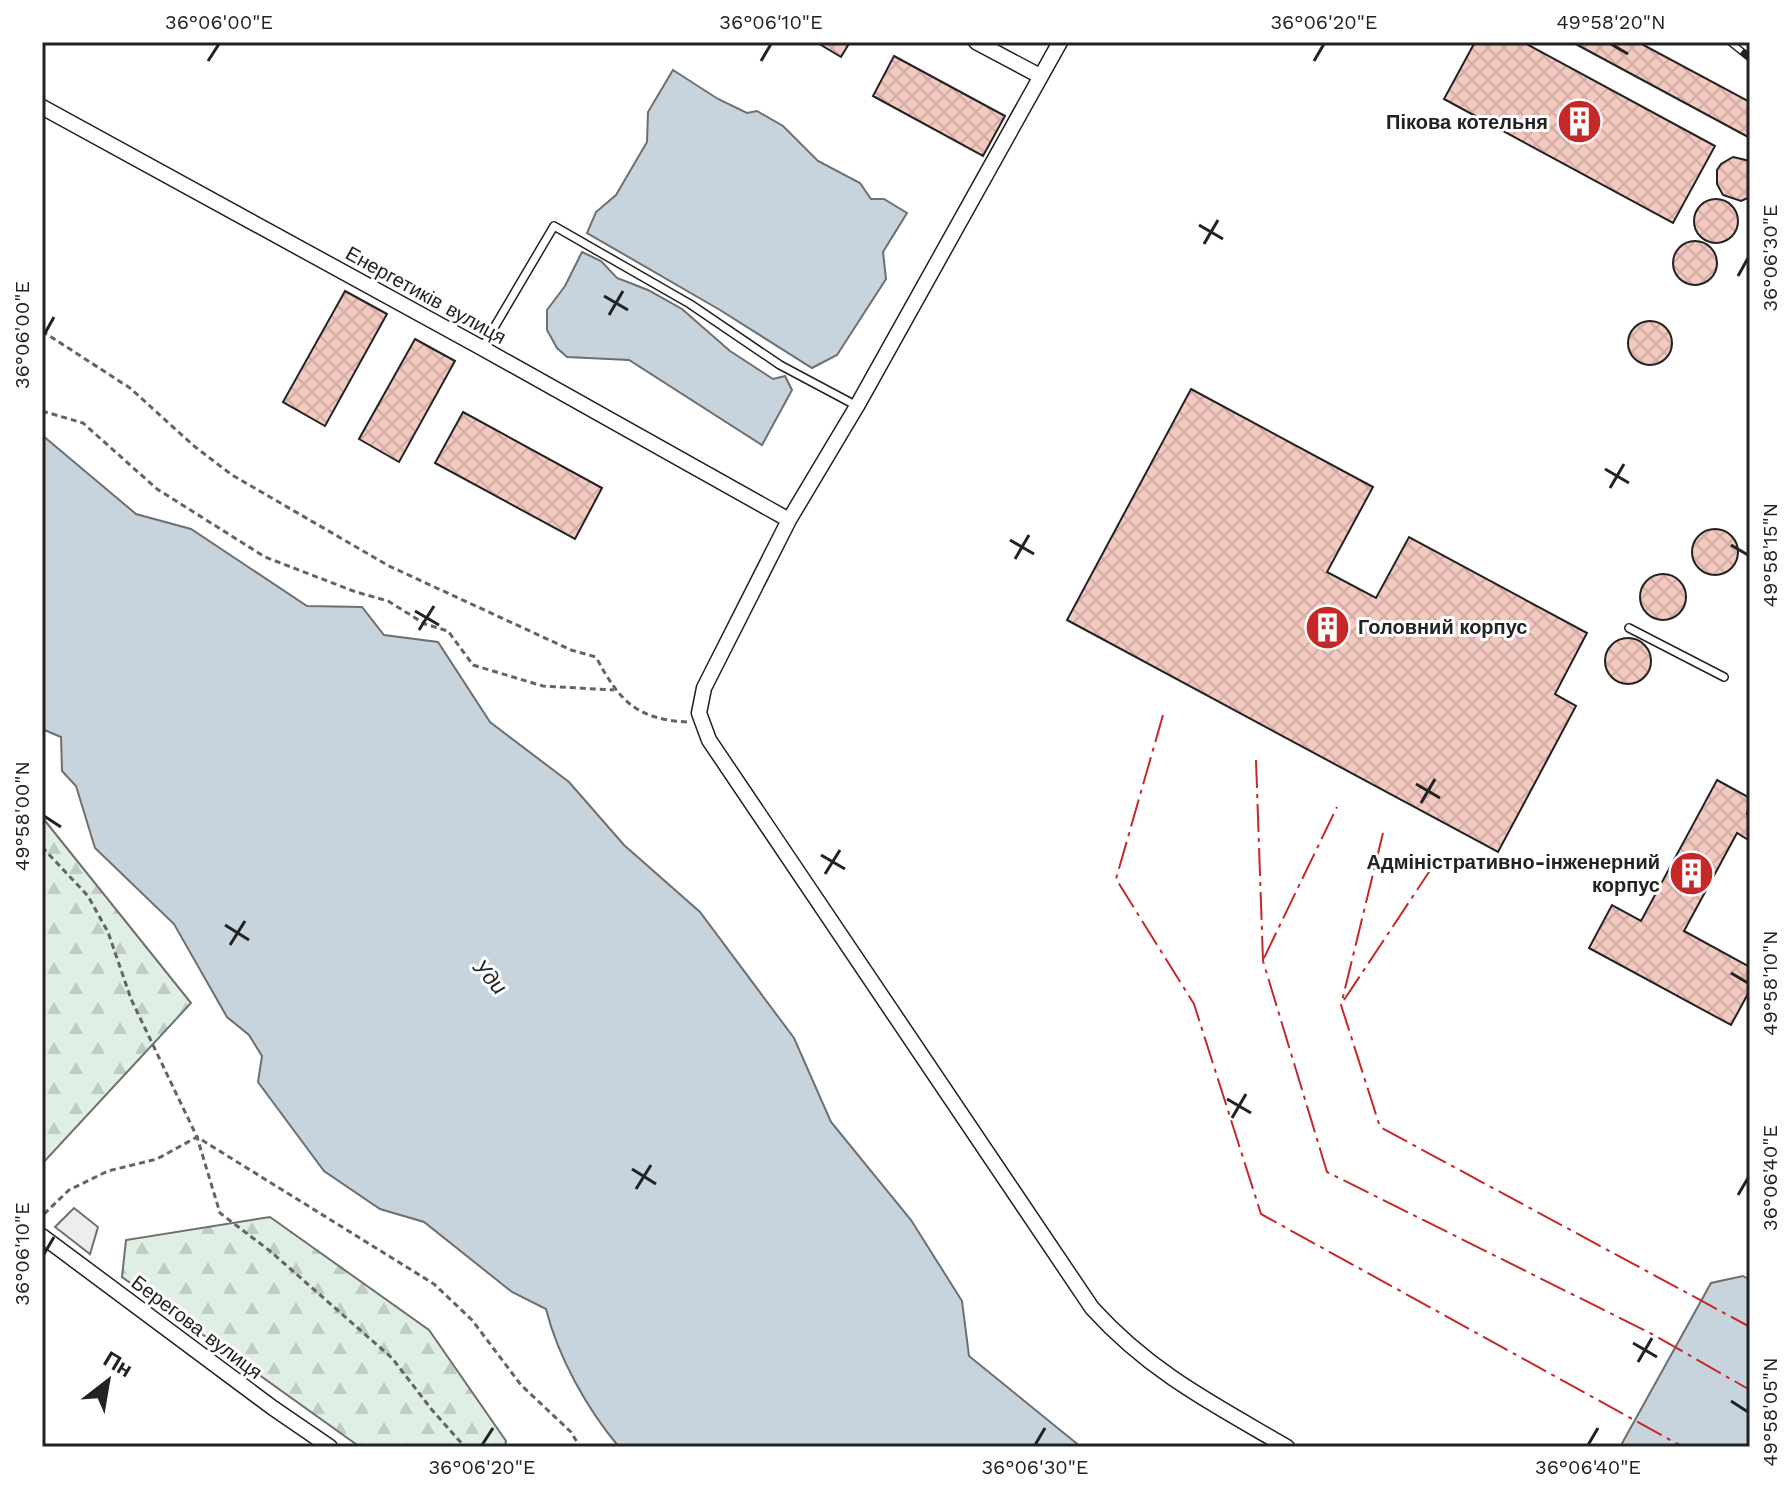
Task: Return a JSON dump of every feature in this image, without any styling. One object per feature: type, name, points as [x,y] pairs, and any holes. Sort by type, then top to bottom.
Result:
[{"type":"street","points":[[976,42],[1040,76]]},
{"type":"street","points":[[1060,42],[857,406],[789,520],[704,688],[699,713],[717,753],[1092,1308],[1122,1340],[1155,1368],[1287,1447]]},
{"type":"street","name":"Енергетиків вулиця","points":[[42,107],[789,520]]},
{"type":"street","name":"Берегова вулиця","points":[[42,1236],[330,1447]]},
{"type":"lane","points":[[482,348],[554,226],[690,304],[780,365],[857,406]]},
{"type":"lane","points":[[1629,628],[1724,677]]},
{"type":"path","points":[[42,331],[130,388],[194,446],[232,475],[389,566],[571,650],[596,657],[614,690],[627,704],[654,716],[703,723]]},
{"type":"path","points":[[42,411],[83,423],[157,489],[265,557],[388,601],[425,624],[448,631],[473,665],[543,686],[614,690]]},
{"type":"path","points":[[42,847],[88,896],[108,932],[131,999],[197,1137],[220,1213],[270,1251],[392,1358],[465,1447]]},
{"type":"path","points":[[44,1214],[69,1190],[108,1171],[157,1159],[197,1137]]},
{"type":"path","points":[[197,1137],[434,1284],[472,1320],[521,1385],[571,1432],[580,1447]]},
{"type":"green space","points":[[42,817],[191,1003],[42,1164]]},
{"type":"green space","points":[[270,1217],[429,1330],[506,1441],[505,1447],[360,1447],[122,1277],[126,1240]]},
{"type":"shaded area","points":[[74,1208],[98,1227],[90,1254],[55,1227]]},
{"type":"water","points":[[673,70],[718,99],[747,113],[757,111],[783,126],[818,161],[860,183],[871,199],[884,199],[907,213],[883,252],[886,279],[837,355],[812,368],[720,310],[587,233],[596,212],[616,195],[647,142],[648,112]]},
{"type":"water","points":[[582,252],[601,261],[617,278],[648,290],[682,309],[730,351],[773,379],[785,376],[792,390],[762,445],[629,360],[567,357],[557,348],[547,330],[547,310],[565,286]]},
{"type":"water","name":"Уди","points":[[42,435],[136,514],[191,529],[307,606],[362,607],[384,635],[438,642],[490,722],[569,782],[624,845],[700,912],[794,1038],[831,1122],[911,1220],[962,1301],[969,1356],[1081,1447],[619,1447],[575,1382],[546,1309],[512,1292],[424,1222],[380,1209],[324,1171],[258,1082],[262,1056],[249,1035],[227,1017],[174,924],[95,848],[76,786],[62,771],[61,737],[42,729]]},
{"type":"water","points":[[1743,1276],[1750,1280],[1750,1447],[1620,1447],[1711,1283]]},
{"type":"building","points":[[816,42],[850,42],[841,57]]},
{"type":"building","name":"Пікова котельня","points":[[1475,42],[1523,42],[1715,146],[1673,223],[1444,99]]},
{"type":"building","points":[[1572,42],[1638,42],[1750,102],[1750,138]]},
{"type":"building","points":[[894,56],[1005,116],[983,156],[873,96]]},
{"type":"building","points":[[1733,157],[1750,161],[1750,197],[1741,201],[1723,195],[1717,184],[1717,170]]},
{"type":"building","points":[[1716,199],[1731,206],[1738,221],[1731,236],[1716,243],[1701,236],[1694,221],[1701,206]]},
{"type":"building","points":[[1695,241],[1710,248],[1717,263],[1710,278],[1695,285],[1680,278],[1673,263],[1680,248]]},
{"type":"building","points":[[345,291],[387,314],[325,426],[283,402]]},
{"type":"building","points":[[1650,321],[1665,328],[1672,343],[1665,358],[1650,365],[1635,358],[1628,343],[1635,328]]},
{"type":"building","points":[[415,339],[455,361],[399,462],[359,439]]},
{"type":"building","name":"Головний корпус","points":[[1191,389],[1373,487],[1327,572],[1376,598],[1409,537],[1587,633],[1555,694],[1576,706],[1498,852],[1067,620]]},
{"type":"building","points":[[463,412],[602,488],[575,539],[435,463]]},
{"type":"building","points":[[1715,529],[1731,536],[1738,552],[1731,568],[1715,575],[1699,568],[1692,552],[1699,536]]},
{"type":"building","points":[[1663,574],[1679,581],[1686,597],[1679,613],[1663,620],[1647,613],[1640,597],[1647,581]]},
{"type":"building","points":[[1628,638],[1644,645],[1651,661],[1644,677],[1628,684],[1612,677],[1605,661],[1612,645]]},
{"type":"building","name":"Адміністративно-інженерний корпус","points":[[1717,780],[1750,798],[1747,814],[1750,816],[1750,841],[1737,833],[1684,931],[1750,967],[1750,990],[1731,1025],[1589,948],[1612,905],[1641,921]]},
{"type":"railway","points":[[1730,42],[1750,58]]},
{"type":"power","points":[[1163,715],[1116,879],[1194,1004],[1261,1214],[1683,1447]]},
{"type":"power","points":[[1256,760],[1263,961],[1327,1172],[1652,1334],[1750,1390]]},
{"type":"power","points":[[1264,958],[1337,807]]},
{"type":"power","points":[[1383,833],[1341,1005],[1380,1127],[1750,1327]]},
{"type":"power","points":[[1344,1000],[1437,860]]},
{"type":"place","name":"Пікова котельня","points":[[1579,122]]},
{"type":"place","name":"Головний корпус","points":[[1327,627]]},
{"type":"place","name":"Адміністративно-інженерний корпус","points":[[1691,873]]}]
